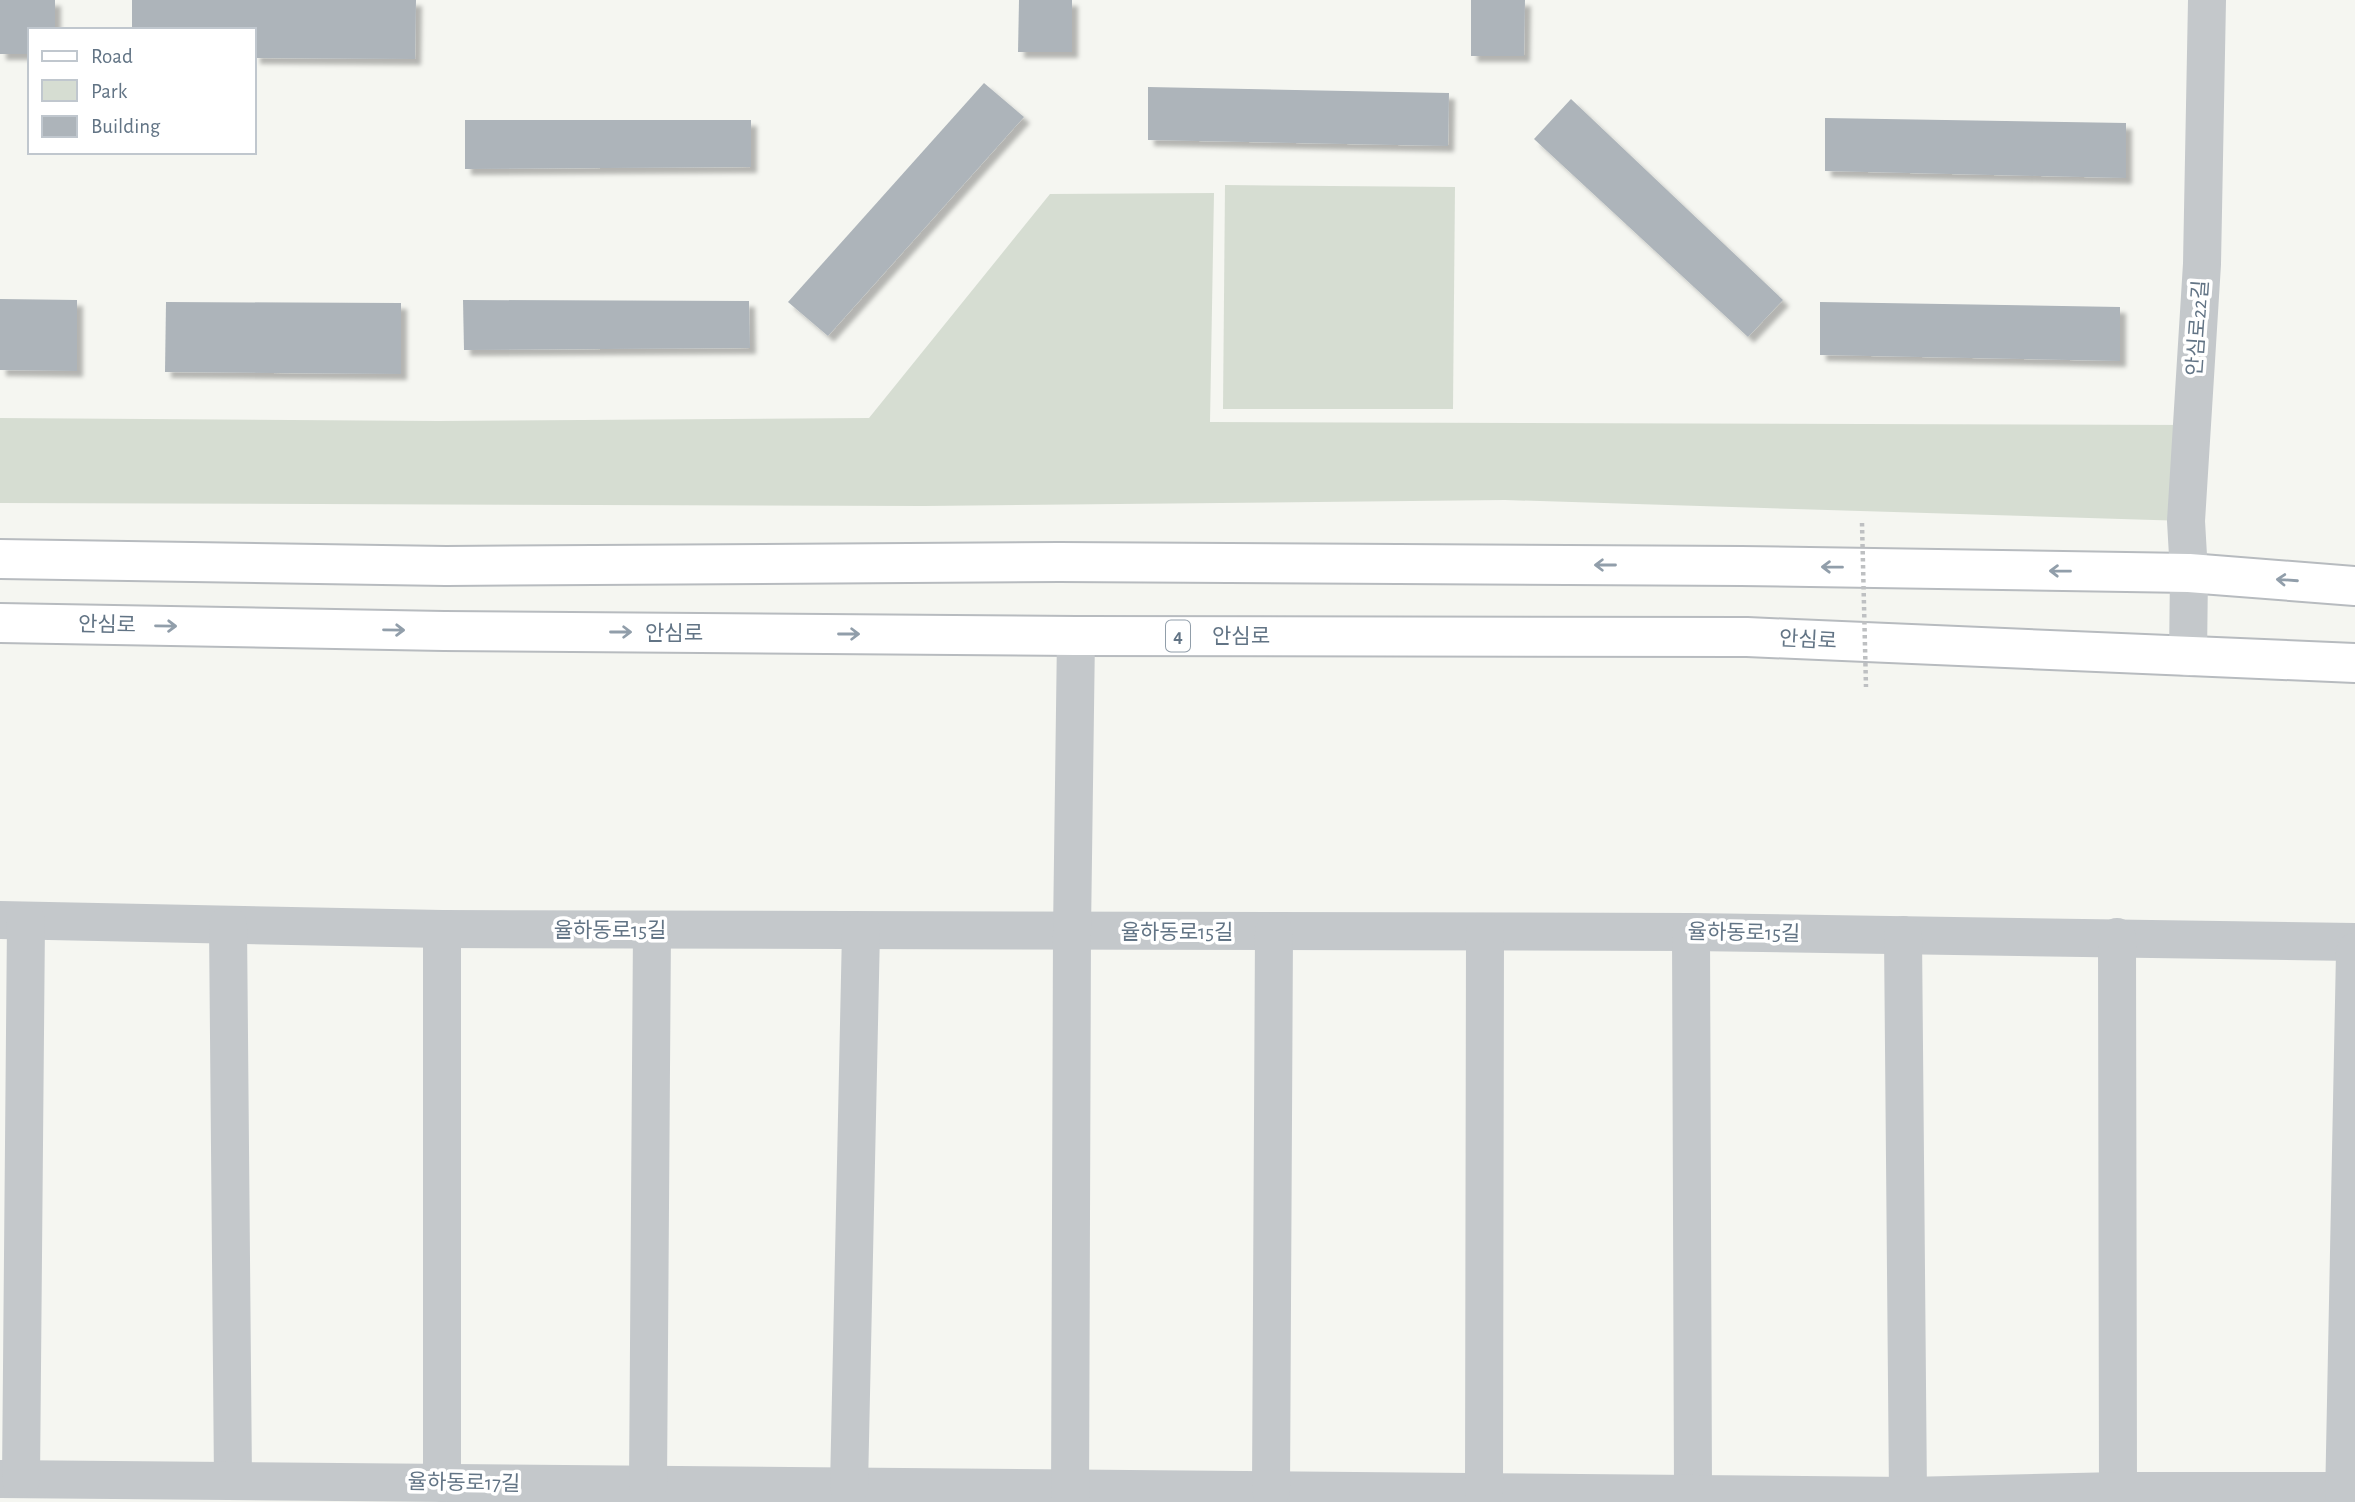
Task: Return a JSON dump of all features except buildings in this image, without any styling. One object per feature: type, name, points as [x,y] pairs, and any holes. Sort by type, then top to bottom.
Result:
[{"type":"main road","points":[[0,559],[446,566],[1059,562],[1504,564],[2189,573],[2355,586]]},
{"type":"main road","name":"안심로","points":[[0,623],[472,631],[1076,636],[1747,637],[2355,663]]},
{"type":"street","name":"안심로22길","points":[[2188,657],[2189,573],[2186,522],[2202,264],[2207,0]]},
{"type":"street","points":[[1070,1495],[1076,636]]},
{"type":"street","points":[[11,1479],[13,920]]},
{"type":"street","name":"율하동로15길","points":[[13,920],[442,929],[1691,932],[2355,942]]},
{"type":"street","points":[[228,925],[233,1481]]},
{"type":"street","points":[[442,929],[442,1483]]},
{"type":"street","points":[[648,1484],[652,930]]},
{"type":"street","points":[[849,1487],[860,931]]},
{"type":"street","points":[[1271,1490],[1274,932]]},
{"type":"street","points":[[1484,1492],[1485,932]]},
{"type":"street","points":[[1691,932],[1693,1494]]},
{"type":"street","points":[[1903,934],[1908,1496]]},
{"type":"street","points":[[2117,937],[2118,1491]]},
{"type":"street","points":[[2348,1494],[2355,951]]},
{"type":"street","name":"율하동로17길","points":[[11,1479],[442,1483],[489,1493],[648,1484],[849,1487],[1070,1495],[1271,1490],[1908,1496],[2118,1491],[2348,1494]]},
{"type":"path","points":[[1861,523],[1866,687]]},
{"type":"green space","points":[[1225,185],[1455,187],[1453,409],[1223,409]]},
{"type":"green space","points":[[1214,193],[1210,422],[2192,425],[2186,521],[1505,500],[924,506],[0,503],[0,418],[438,421],[869,418],[1050,194]]}]
